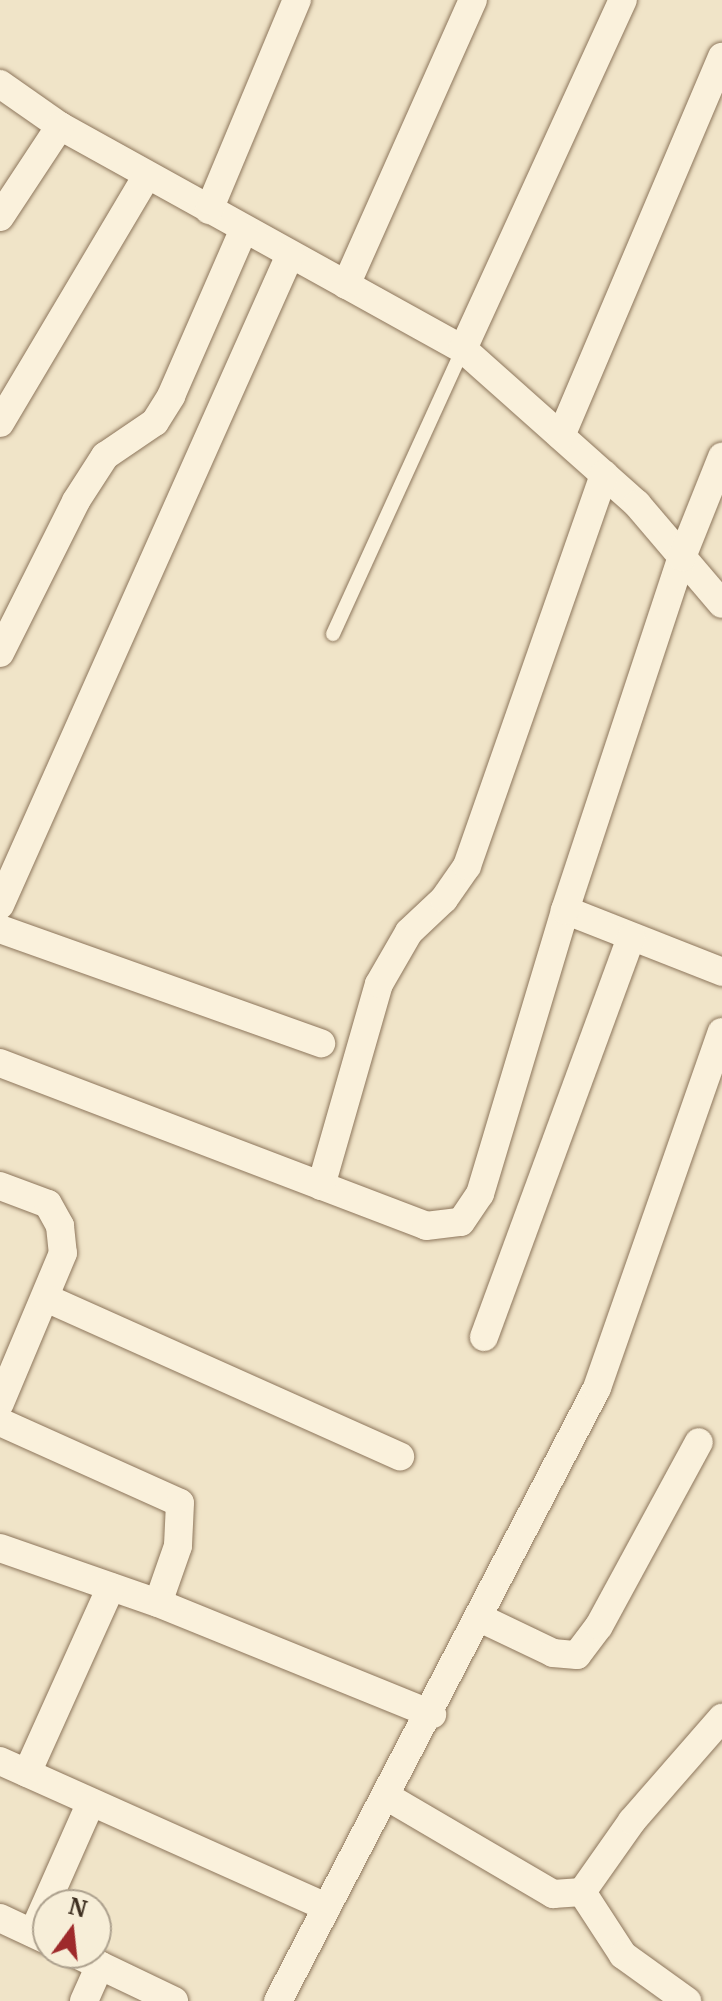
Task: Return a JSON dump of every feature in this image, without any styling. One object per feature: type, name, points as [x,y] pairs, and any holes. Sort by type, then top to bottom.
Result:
[{"type":"street","points":[[209,210],[297,0]]},
{"type":"street","points":[[346,285],[473,0]]},
{"type":"street","points":[[463,349],[623,0]]},
{"type":"street","points":[[561,436],[722,57]]},
{"type":"street","points":[[0,84],[60,126],[463,349],[604,474],[722,604]]},
{"type":"street","points":[[0,217],[60,126]]},
{"type":"street","points":[[0,423],[147,175]]},
{"type":"street","points":[[0,653],[76,501],[105,456],[155,422],[171,396],[244,229]]},
{"type":"street","points":[[0,905],[290,255]]},
{"type":"street","points":[[0,1063],[426,1226],[461,1222],[480,1194],[565,910],[682,557],[722,457]]},
{"type":"street","points":[[321,1186],[379,984],[409,932],[444,899],[467,866],[604,474]]},
{"type":"street","points":[[565,910],[722,972]]},
{"type":"street","points":[[0,929],[321,1043]]},
{"type":"street","points":[[484,1337],[631,937]]},
{"type":"street","points":[[278,2001],[432,1714],[597,1388],[722,1032]]},
{"type":"street","points":[[0,1186],[48,1204],[60,1226],[63,1253],[0,1403]]},
{"type":"street","points":[[46,1298],[400,1456]]},
{"type":"street","points":[[0,1422],[180,1503],[178,1546],[158,1603]]},
{"type":"street","points":[[480,1618],[553,1653],[577,1655],[599,1626],[699,1442]]},
{"type":"street","points":[[0,1548],[158,1603],[432,1714]]},
{"type":"street","points":[[27,1773],[111,1587]]},
{"type":"street","points":[[582,1892],[632,1821],[722,1718]]},
{"type":"street","points":[[0,1761],[327,1907]]},
{"type":"street","points":[[386,1796],[553,1894],[582,1892]]},
{"type":"street","points":[[58,1889],[91,1802]]},
{"type":"street","points":[[582,1892],[623,1955],[687,2001]]},
{"type":"street","points":[[0,1918],[32,1933]]},
{"type":"street","points":[[84,2001],[98,1969]]},
{"type":"street","points":[[108,1969],[174,2001]]},
{"type":"lane","points":[[333,634],[463,349]]}]
